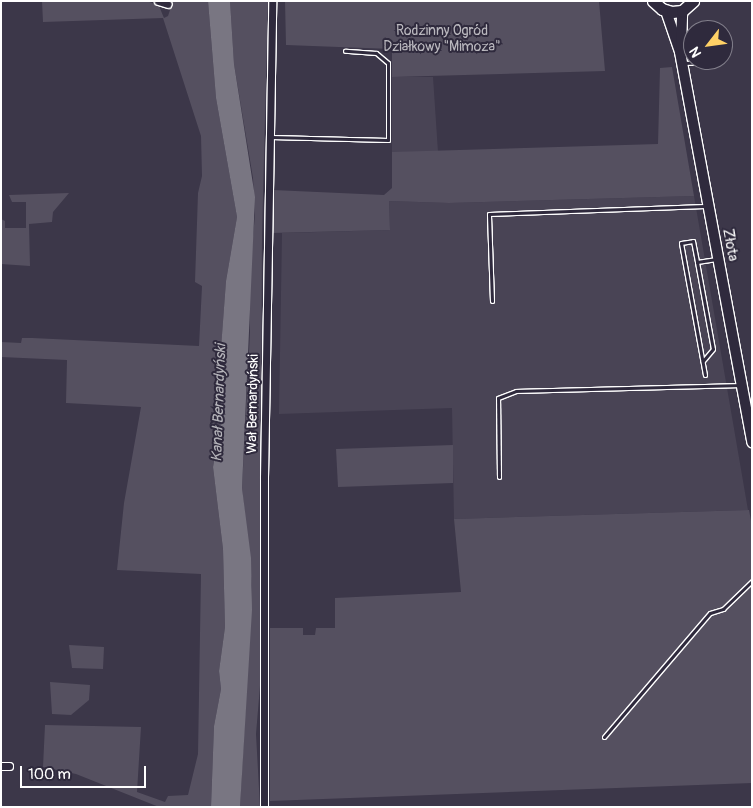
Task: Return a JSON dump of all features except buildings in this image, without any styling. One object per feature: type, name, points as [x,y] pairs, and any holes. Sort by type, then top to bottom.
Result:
[{"type":"main road","points":[[653,1],[666,11],[682,10],[693,1]]},
{"type":"street","points":[[158,1],[168,3]]},
{"type":"street","name":"Wał Bernardyński","points":[[264,807],[264,477],[272,1]]},
{"type":"street","name":"Złota","points":[[680,52],[682,10]]},
{"type":"street","name":"Złota","points":[[666,11],[680,52],[741,385],[750,419],[752,442]]},
{"type":"lane","points":[[270,137],[388,140],[388,63],[376,53],[345,51]]},
{"type":"lane","points":[[492,301],[489,214],[708,205]]},
{"type":"lane","points":[[702,361],[713,349],[693,241],[681,244],[702,361],[705,375]]},
{"type":"lane","points":[[697,262],[718,258]]},
{"type":"lane","points":[[499,477],[498,398],[516,391],[741,385]]},
{"type":"lane","points":[[604,737],[710,613],[723,609],[752,581]]},
{"type":"shaded area","points":[[208,1],[230,1],[234,64],[255,197],[242,488],[251,558],[252,610],[240,807],[211,807],[214,726],[221,689],[219,671],[225,627],[223,549],[213,467],[221,423],[219,375],[226,281],[237,217],[216,98]]},
{"type":"shaded area","points":[[392,77],[433,77],[438,152],[392,152]]},
{"type":"shaded area","points":[[694,196],[748,510],[454,519],[452,408],[279,414],[282,233],[390,230],[389,201],[449,203]]},
{"type":"green space","points":[[42,1],[147,1],[159,6],[164,18],[168,16],[173,1],[208,1],[216,98],[237,217],[226,281],[221,349],[221,423],[213,467],[223,549],[225,627],[219,671],[221,689],[214,726],[211,807],[159,807],[76,774],[43,767],[45,725],[141,727],[137,792],[165,802],[168,796],[188,795],[198,754],[201,574],[117,570],[124,503],[141,407],[66,403],[67,360],[1,357],[1,342],[21,343],[22,338],[32,338],[199,346],[202,286],[195,282],[198,193],[202,176],[201,136],[163,18],[43,22]]},
{"type":"green space","points":[[230,1],[268,1],[262,237],[260,686],[256,734],[260,807],[240,807],[252,586],[242,488],[250,332],[249,279],[255,215],[253,178],[234,64]]},
{"type":"green space","name":"Rodzinny Ogród Działkowy \"Mimoza\"","points":[[285,1],[599,1],[605,71],[392,77],[392,49],[286,45]]},
{"type":"green space","points":[[672,67],[694,196],[449,203],[389,201],[390,230],[271,233],[273,190],[384,195],[392,188],[392,152],[658,144],[660,68]]},
{"type":"green space","points":[[69,193],[53,212],[52,222],[29,224],[30,266],[1,264],[1,219],[5,221],[5,228],[26,228],[26,202],[12,202],[9,195]]},
{"type":"green space","points":[[453,445],[453,483],[338,487],[336,449]]},
{"type":"green space","points":[[749,510],[752,526],[752,783],[270,801],[270,628],[303,628],[303,635],[315,635],[316,628],[335,628],[335,598],[461,592],[454,519]]},
{"type":"green space","points":[[69,645],[104,647],[103,669],[72,668]]},
{"type":"green space","points":[[50,682],[90,685],[89,700],[71,715],[52,714]]},
{"type":"water label","name":"Kanał Bernardyński","points":[[219,403]]}]
